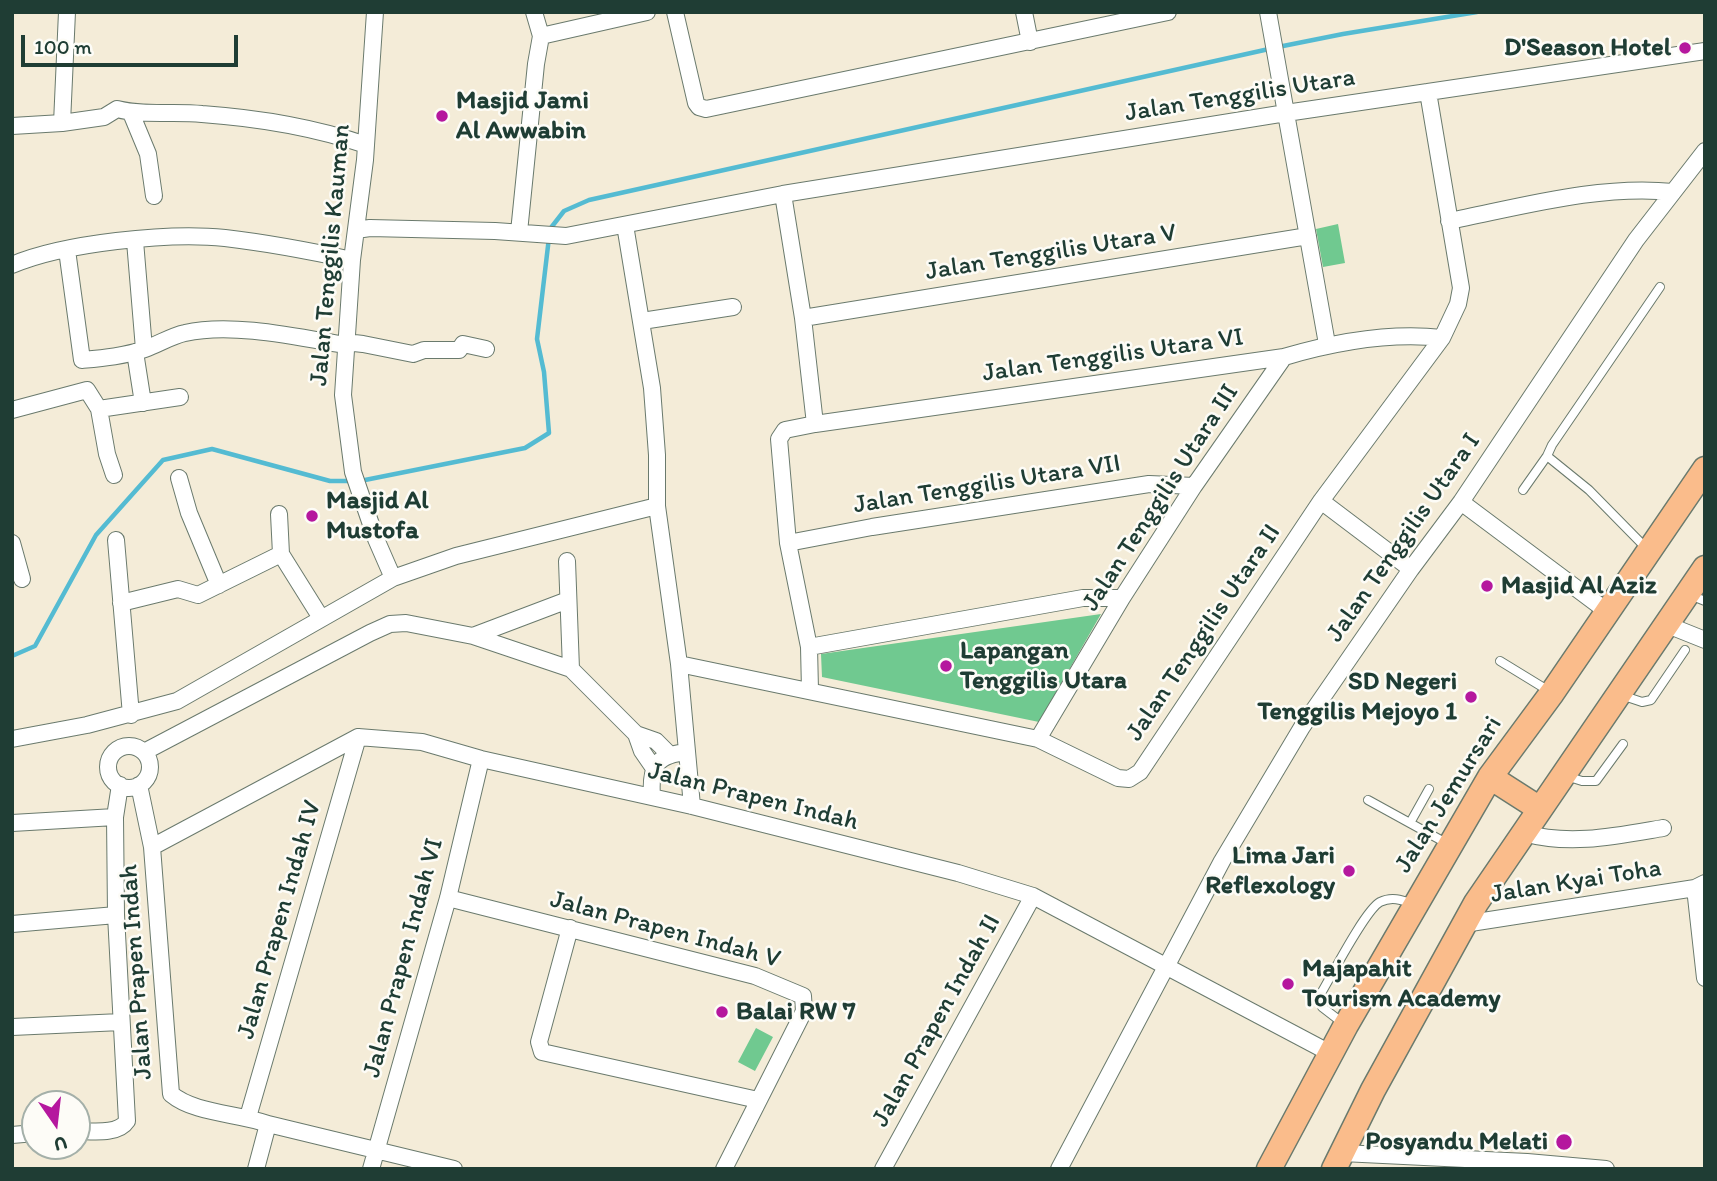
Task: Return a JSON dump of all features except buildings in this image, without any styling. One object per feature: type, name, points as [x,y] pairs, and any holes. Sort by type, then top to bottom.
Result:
[{"type":"main road","name":"Jalan Jemursari","points":[[1269,1169],[1330,1053],[1490,777],[1552,693],[1705,469]]},
{"type":"main road","points":[[1338,1161],[1373,1090],[1476,902],[1665,624],[1696,597],[1705,568]]},
{"type":"main road","points":[[1490,777],[1540,808]]},
{"type":"street","points":[[62,123],[67,12]]},
{"type":"street","name":"Jalan Tenggilis Kauman","points":[[375,12],[366,145],[352,260],[343,396],[352,472],[393,578]]},
{"type":"street","points":[[519,232],[541,36],[534,12]]},
{"type":"street","points":[[541,36],[647,12]]},
{"type":"street","points":[[675,12],[696,103],[706,109],[1168,12]]},
{"type":"street","points":[[1024,12],[1030,42]]},
{"type":"street","points":[[1268,12],[1327,344]]},
{"type":"street","name":"Jalan Tenggilis Utara","points":[[356,230],[370,228],[519,232],[549,236],[625,225],[783,194],[1286,113],[1705,51]]},
{"type":"street","name":"Jalan Tenggilis Utara II","points":[[679,664],[1038,739],[1118,778],[1135,777],[1321,501],[1442,338],[1458,304],[1461,288],[1428,92]]},
{"type":"street","points":[[12,126],[104,117],[115,109],[131,113],[203,114],[304,127],[366,145]]},
{"type":"street","points":[[131,113],[148,155],[154,196]]},
{"type":"street","name":"Jalan Tenggilis Utara I","points":[[1059,1169],[1222,861],[1302,727],[1411,569],[1461,502],[1636,240],[1705,151]]},
{"type":"street","points":[[1449,221],[1555,200],[1643,189],[1673,192]]},
{"type":"street","points":[[783,194],[803,318],[815,424]]},
{"type":"street","points":[[625,225],[653,401],[657,506],[679,664],[692,806]]},
{"type":"street","name":"Jalan Tenggilis Utara V","points":[[803,318],[1308,236]]},
{"type":"street","points":[[12,265],[101,243],[221,237],[352,260]]},
{"type":"street","points":[[135,241],[144,403]]},
{"type":"street","points":[[67,250],[81,360],[140,350],[184,333],[227,329],[363,344],[412,354],[424,350],[459,350],[463,344],[486,349]]},
{"type":"street","points":[[642,321],[733,307]]},
{"type":"street","name":"Jalan Tenggilis Utara VI","points":[[788,543],[779,439],[781,433],[790,428],[1284,357],[1327,344],[1415,335],[1442,338]]},
{"type":"street","name":"Jalan Tenggilis Utara III","points":[[1038,739],[1122,598],[1194,486],[1284,357]]},
{"type":"street","points":[[12,410],[87,390],[99,409],[107,454],[114,475]]},
{"type":"street","points":[[99,409],[180,397]]},
{"type":"street","points":[[179,478],[189,513],[219,585]]},
{"type":"street","name":"Jalan Tenggilis Utara VII","points":[[788,543],[872,527],[1149,484],[1194,486]]},
{"type":"street","points":[[1321,501],[1411,569]]},
{"type":"street","points":[[1461,502],[1608,612]]},
{"type":"street","points":[[12,738],[131,715],[177,701],[393,578],[456,556],[657,506]]},
{"type":"street","points":[[279,514],[281,554],[321,618]]},
{"type":"street","points":[[116,540],[131,715]]},
{"type":"street","points":[[12,542],[22,579]]},
{"type":"street","points":[[788,543],[808,647],[810,690]]},
{"type":"street","points":[[121,603],[178,589],[198,595],[281,554]]},
{"type":"street","points":[[566,561],[571,669]]},
{"type":"street","points":[[808,647],[1070,600],[1122,598]]},
{"type":"street","points":[[473,636],[568,600]]},
{"type":"street","points":[[144,752],[390,624],[406,623],[473,636],[571,669],[636,734],[656,741],[670,755]]},
{"type":"street","points":[[1665,624],[1705,640]]},
{"type":"street","points":[[636,734],[643,754],[653,767]]},
{"type":"street","name":"Jalan Prapen Indah","points":[[152,847],[358,737],[422,742],[958,873],[1033,896],[1330,1053]]},
{"type":"street","name":"Jalan Prapen Indah IV","points":[[248,1117],[358,737]]},
{"type":"street","points":[[134,746],[144,752],[149,759],[149,774],[139,785],[126,787],[111,777],[109,772],[112,755],[116,750],[134,746]]},
{"type":"street","points":[[652,797],[653,767],[670,755],[687,752]]},
{"type":"street","name":"Jalan Prapen Indah VI","points":[[371,1169],[449,898],[481,758]]},
{"type":"street","points":[[91,1131],[114,1130],[123,1127],[127,1121],[116,915],[115,817],[120,785]]},
{"type":"street","name":"Jalan Prapen Indah","points":[[139,785],[152,847],[171,1094],[188,1105],[248,1117]]},
{"type":"street","points":[[12,823],[115,817]]},
{"type":"street","points":[[1524,833],[1539,838],[1583,840],[1663,828]]},
{"type":"street","points":[[1700,885],[1705,978]]},
{"type":"street","name":"Jalan Kyai Toha","points":[[1464,924],[1700,885]]},
{"type":"street","name":"Jalan Prapen Indah II","points":[[883,1169],[1033,896]]},
{"type":"street","name":"Jalan Prapen Indah V","points":[[449,898],[755,976],[803,996],[804,1011],[724,1169]]},
{"type":"street","points":[[12,924],[116,915]]},
{"type":"street","points":[[570,928],[539,1042],[542,1052],[758,1100]]},
{"type":"street","points":[[12,1027],[121,1022]]},
{"type":"street","points":[[248,1117],[454,1169]]},
{"type":"street","points":[[256,1169],[268,1124]]},
{"type":"street","points":[[1338,1161],[1527,1162],[1606,1169]]},
{"type":"lane","points":[[1523,490],[1660,287]]},
{"type":"lane","points":[[1547,456],[1589,490],[1648,550]]},
{"type":"lane","points":[[1618,694],[1642,702],[1651,700],[1685,650]]},
{"type":"lane","points":[[1500,662],[1552,693]]},
{"type":"lane","points":[[1562,775],[1582,781],[1596,781],[1623,744]]},
{"type":"lane","points":[[1410,823],[1429,789]]},
{"type":"lane","points":[[1368,800],[1450,846]]},
{"type":"lane","points":[[1346,1025],[1322,1007],[1320,995],[1368,914],[1379,902],[1399,899],[1415,905]]},
{"type":"green space","points":[[1338,224],[1345,263],[1323,267],[1316,229]]},
{"type":"green space","name":"Lapangan Tenggilis Utara","points":[[1101,614],[1039,722],[822,677],[821,654]]},
{"type":"green space","points":[[756,1028],[773,1037],[755,1071],[738,1062]]},
{"type":"waterway","points":[[1278,47],[1477,12]]},
{"type":"waterway","points":[[360,481],[525,448],[549,433],[544,372],[537,339],[550,229],[564,211],[589,200],[1269,49]]},
{"type":"waterway","points":[[12,656],[35,646],[96,535],[163,460],[212,449],[330,481],[351,481]]},
{"type":"place","name":"D'Season Hotel","points":[[1685,48]]},
{"type":"place","name":"Masjid Jami Al Awwabin","points":[[442,116]]},
{"type":"place","name":"Masjid Al Mustofa","points":[[312,516]]},
{"type":"place","name":"Masjid Al Aziz","points":[[1487,586]]},
{"type":"place","name":"Lapangan Tenggilis Utara","points":[[946,666]]},
{"type":"place","name":"SD Negeri Tenggilis Mejoyo 1","points":[[1471,697]]},
{"type":"place","name":"Lima Jari Reflexology","points":[[1349,871]]},
{"type":"place","name":"Majapahit Tourism Academy","points":[[1288,984]]},
{"type":"place","name":"Balai RW 7","points":[[722,1012]]},
{"type":"place","name":"Posyandu Melati","points":[[1564,1142]]}]
